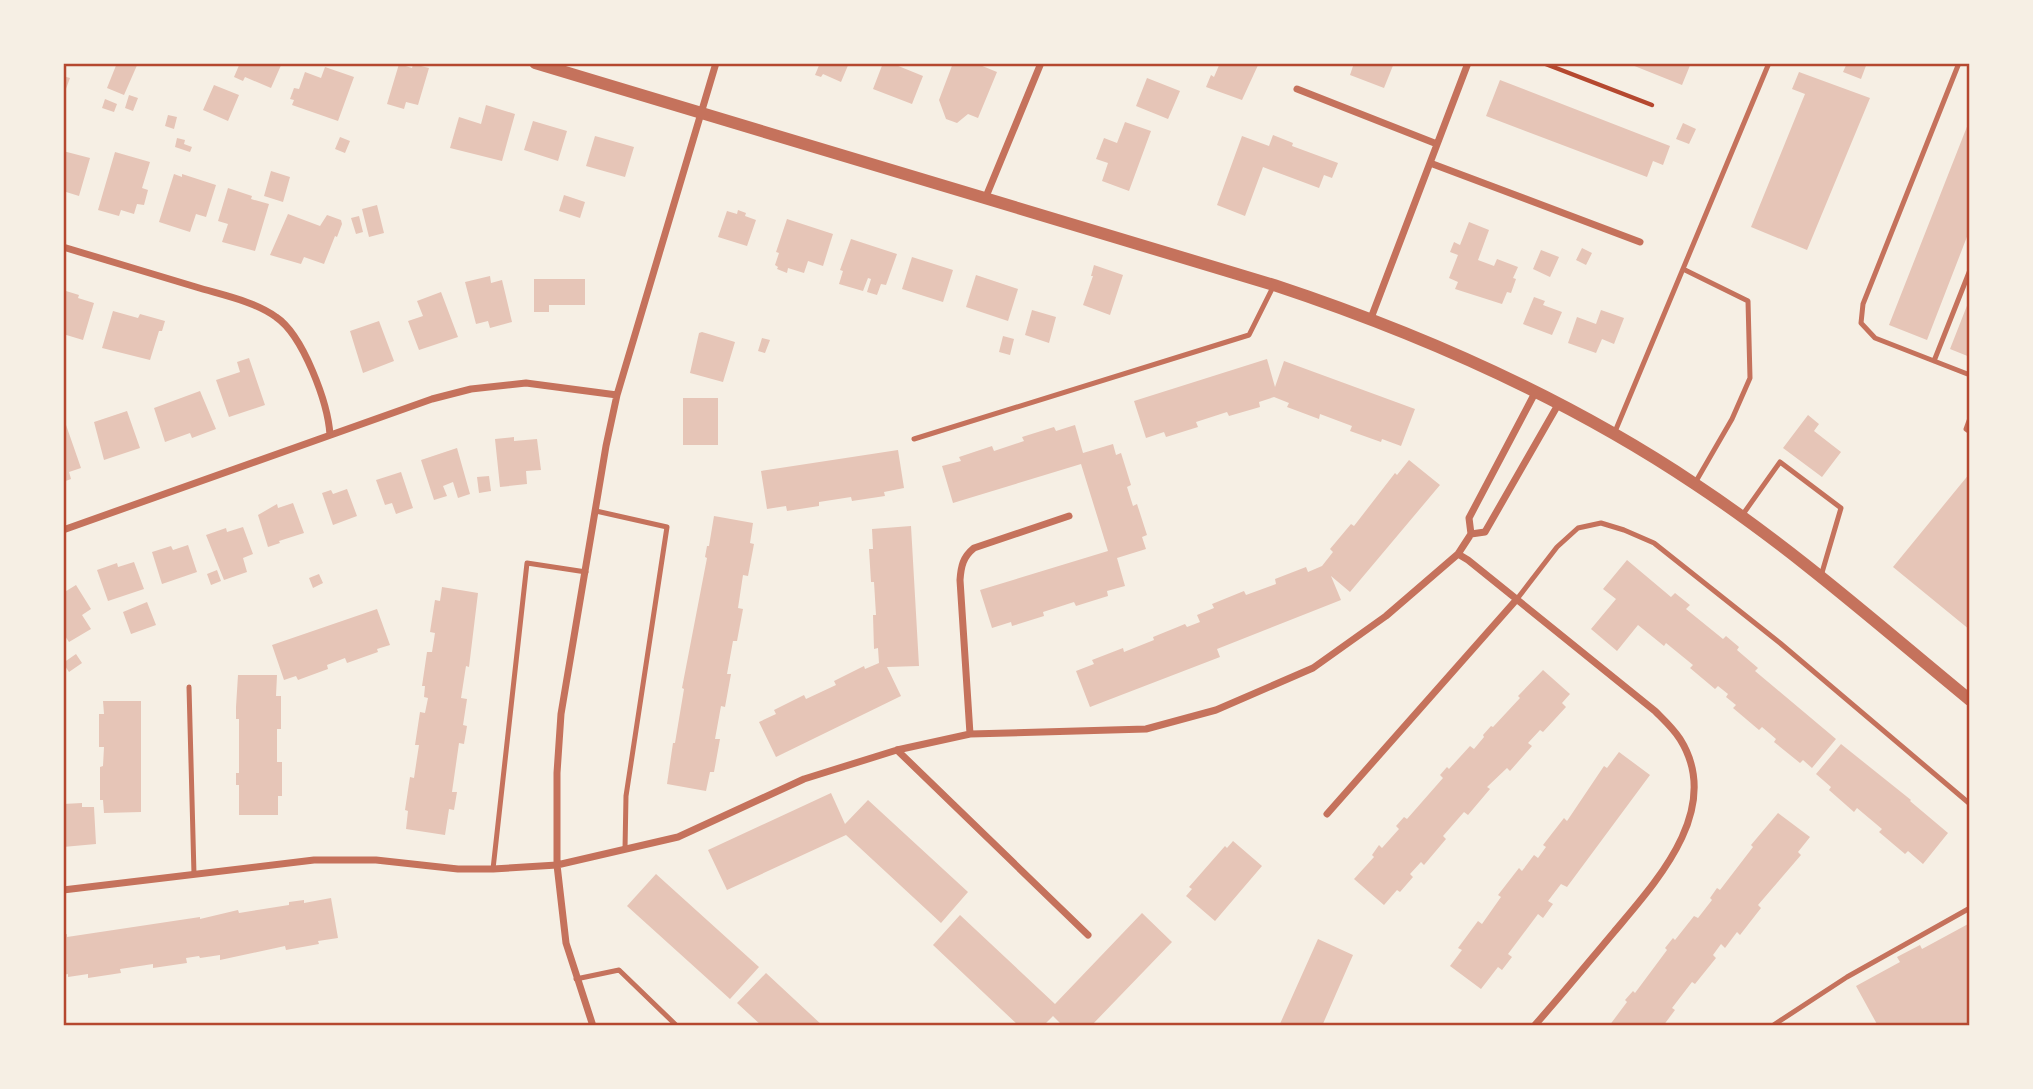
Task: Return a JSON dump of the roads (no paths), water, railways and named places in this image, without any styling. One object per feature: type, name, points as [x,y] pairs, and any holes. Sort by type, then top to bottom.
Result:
[{"type":"street","points":[[535,63],[1274,285],[1371,318],[1454,352],[1559,403],[1695,483],[1821,578],[1970,700]]},
{"type":"street","points":[[593,1026],[566,943],[557,865],[561,714],[617,395],[716,63]]},
{"type":"street","points":[[985,199],[1041,63]]},
{"type":"street","points":[[1371,318],[1468,63]]},
{"type":"street","points":[[1297,89],[1437,144]]},
{"type":"street","points":[[1430,163],[1640,242]]},
{"type":"street","points":[[63,247],[225,296],[276,317],[296,340],[320,389],[329,417],[330,435]]},
{"type":"street","points":[[63,530],[432,399],[471,389],[526,383],[617,395]]},
{"type":"street","points":[[63,890],[314,860],[357,859],[458,869],[557,865],[678,837],[804,779],[897,750],[970,734],[1146,729],[1216,710],[1313,668],[1386,617],[1458,554],[1471,534],[1469,518],[1536,391]]},
{"type":"street","points":[[1471,534],[1485,532],[1559,403]]},
{"type":"street","points":[[970,734],[960,580],[962,563],[974,548],[1069,516]]},
{"type":"street","points":[[1458,554],[1655,711],[1681,740],[1688,757],[1693,785],[1688,825],[1679,846],[1650,889],[1534,1026]]},
{"type":"street","points":[[1327,814],[1517,599]]},
{"type":"street","points":[[897,750],[1088,935]]},
{"type":"lane","points":[[1614,434],[1769,63]]},
{"type":"lane","points":[[1959,63],[1863,304],[1861,323],[1875,338],[1970,375]]},
{"type":"lane","points":[[1683,269],[1748,301],[1750,378],[1732,419],[1695,483]]},
{"type":"lane","points":[[1934,361],[1970,270]]},
{"type":"lane","points":[[914,439],[1249,335],[1274,285]]},
{"type":"lane","points":[[1970,418],[1966,429],[1970,432]]},
{"type":"lane","points":[[1741,517],[1780,462],[1841,508],[1821,578]]},
{"type":"lane","points":[[596,512],[667,527],[626,796],[625,849]]},
{"type":"lane","points":[[1517,599],[1557,547],[1577,528],[1601,523],[1654,543],[1970,804]]},
{"type":"lane","points":[[493,869],[527,563],[586,572]]},
{"type":"lane","points":[[189,687],[194,874]]},
{"type":"lane","points":[[1772,1026],[1847,977],[1970,908]]},
{"type":"lane","points":[[576,979],[619,970],[677,1026]]}]
